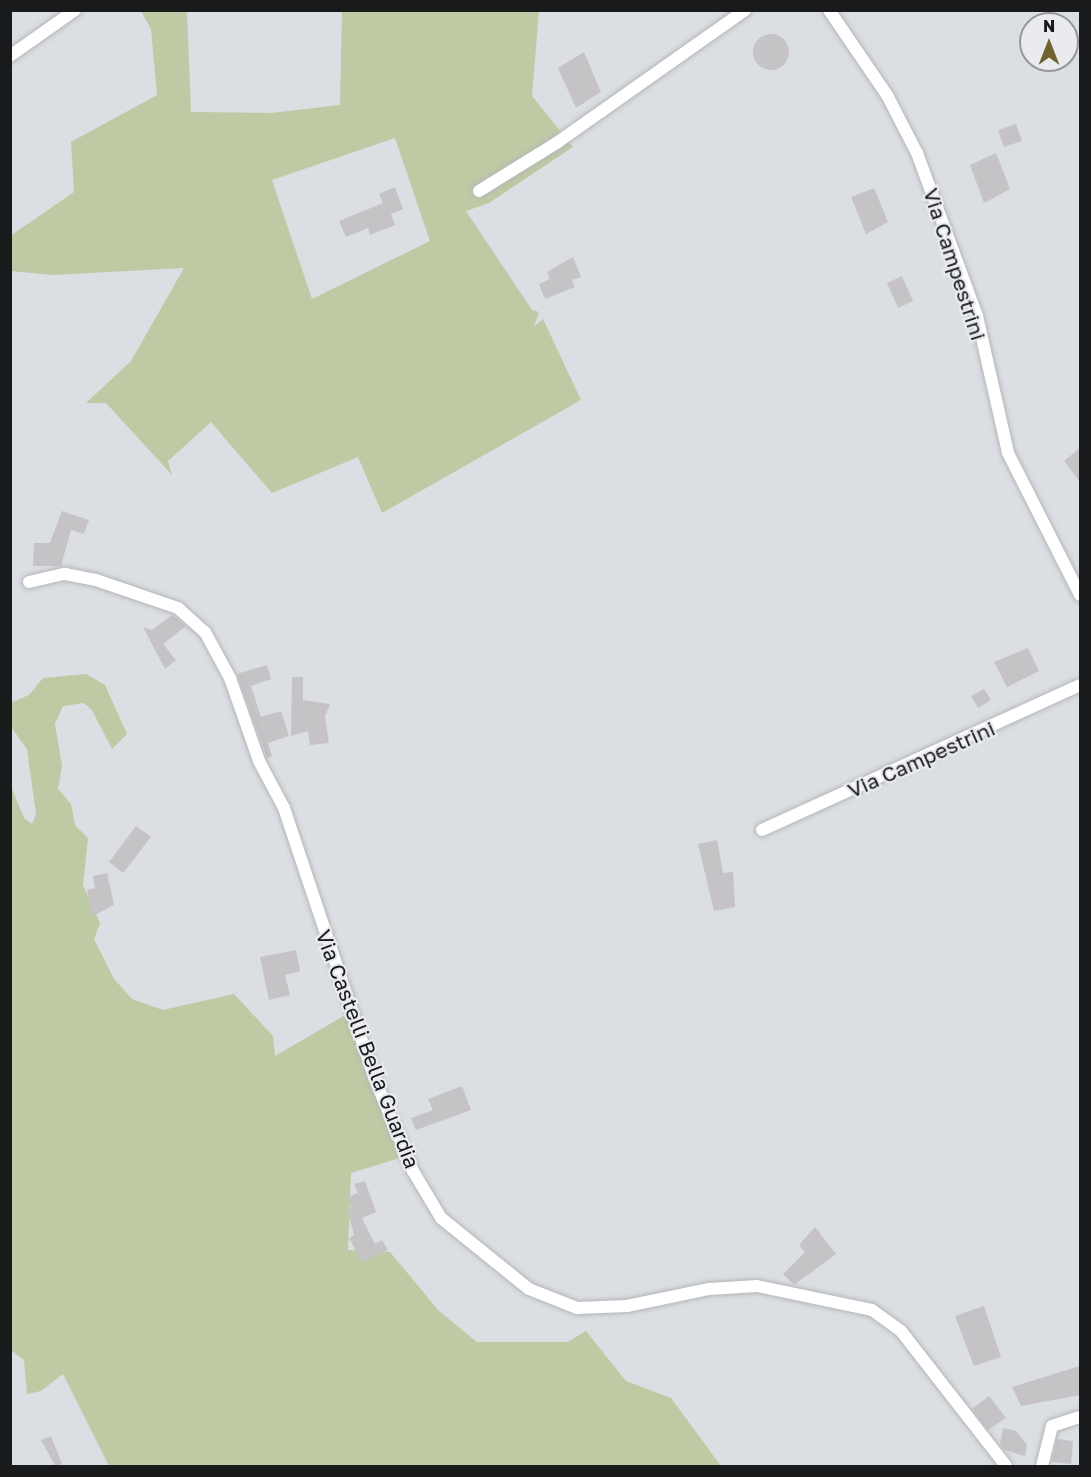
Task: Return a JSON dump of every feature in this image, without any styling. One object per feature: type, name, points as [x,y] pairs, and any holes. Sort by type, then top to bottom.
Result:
[{"type":"street","points":[[10,56],[75,10]]},
{"type":"street","points":[[478,191],[606,110],[745,10]]},
{"type":"street","name":"Via Campestrini","points":[[829,10],[887,95],[917,153],[976,316],[1008,453],[1080,595]]},
{"type":"street","name":"Via Castelli Bella Guardia","points":[[30,582],[65,574],[96,580],[178,608],[205,632],[230,678],[259,761],[284,808],[386,1106],[413,1171],[441,1218],[529,1289],[577,1308],[627,1306],[709,1289],[757,1286],[872,1310],[901,1331],[1006,1467]]},
{"type":"street","name":"Via Campestrini","points":[[762,830],[1080,685]]},
{"type":"street","points":[[1042,1467],[1052,1426],[1080,1417]]},
{"type":"green space","points":[[141,11],[187,11],[191,112],[271,113],[340,105],[342,11],[539,11],[532,96],[573,147],[489,203],[466,211],[532,310],[539,312],[534,326],[543,319],[581,400],[382,513],[358,457],[272,493],[211,422],[168,461],[172,475],[106,403],[86,403],[131,361],[184,268],[52,275],[11,271],[10,236],[74,192],[71,142],[157,95],[151,29]],"holes":[[[395,138],[430,241],[312,299],[272,180]]]},
{"type":"green space","points":[[86,674],[105,685],[127,734],[112,749],[92,710],[84,703],[63,706],[55,724],[62,766],[58,789],[71,804],[75,825],[88,838],[83,885],[100,923],[94,939],[114,979],[132,999],[163,1010],[234,994],[273,1036],[275,1056],[354,1010],[382,1102],[416,1153],[351,1173],[348,1250],[390,1252],[439,1311],[477,1342],[568,1342],[586,1331],[626,1381],[671,1398],[721,1466],[109,1466],[63,1374],[41,1391],[27,1394],[24,1360],[10,1349],[10,784],[24,818],[32,824],[36,814],[27,749],[11,727],[11,703],[29,695],[43,678]]},
{"type":"building","points":[[771,34],[784,39],[789,52],[784,65],[771,70],[758,65],[753,52],[758,39]]},
{"type":"building","points":[[584,52],[601,92],[576,108],[558,68]]},
{"type":"building","points":[[1016,124],[1022,141],[1004,147],[998,130]]},
{"type":"building","points":[[996,153],[1010,189],[984,203],[970,165]]},
{"type":"building","points":[[395,187],[403,209],[391,214],[395,225],[370,235],[368,228],[346,237],[339,221],[383,203],[379,194]]},
{"type":"building","points":[[874,188],[888,222],[866,234],[851,197]]},
{"type":"building","points":[[573,257],[581,277],[572,280],[575,287],[545,299],[539,284],[550,279],[547,272]]},
{"type":"building","points":[[902,276],[913,301],[898,308],[887,283]]},
{"type":"building","points":[[1080,448],[1080,482],[1064,461]]},
{"type":"building","points":[[62,511],[89,520],[84,534],[71,530],[61,566],[33,566],[34,543],[50,543]]},
{"type":"building","points":[[172,615],[186,626],[163,644],[176,660],[165,669],[143,627],[152,630]]},
{"type":"building","points":[[1028,648],[1039,671],[1007,687],[994,662]]},
{"type":"building","points":[[267,665],[271,679],[251,686],[261,717],[281,711],[289,736],[268,743],[272,756],[267,758],[237,674]]},
{"type":"building","points":[[292,677],[303,677],[303,700],[330,704],[325,716],[329,743],[310,745],[308,731],[291,736]]},
{"type":"building","points":[[984,689],[991,700],[978,708],[971,696]]},
{"type":"building","points":[[136,826],[151,837],[123,873],[109,862]]},
{"type":"building","points":[[717,840],[723,873],[733,872],[735,907],[714,911],[698,844]]},
{"type":"building","points":[[107,873],[114,905],[93,916],[87,890],[95,888],[93,876]]},
{"type":"building","points":[[296,950],[300,971],[285,975],[290,995],[269,1000],[260,957]]},
{"type":"building","points":[[462,1086],[471,1110],[416,1130],[411,1118],[433,1110],[428,1099]]},
{"type":"building","points":[[365,1181],[376,1212],[362,1218],[375,1244],[382,1240],[388,1250],[362,1262],[349,1238],[354,1235],[347,1209],[351,1208],[348,1197],[358,1193],[354,1184]]},
{"type":"building","points":[[815,1227],[836,1254],[794,1285],[783,1274],[805,1252],[799,1245]]},
{"type":"building","points":[[984,1306],[1001,1357],[974,1366],[955,1316]]},
{"type":"building","points":[[1080,1366],[1080,1395],[1021,1406],[1012,1387]]},
{"type":"building","points":[[989,1396],[1006,1418],[988,1430],[972,1409]]},
{"type":"building","points":[[1003,1428],[1016,1431],[1027,1445],[1025,1456],[1004,1450],[1000,1444]]},
{"type":"building","points":[[51,1436],[62,1464],[56,1467],[41,1440]]},
{"type":"building","points":[[1057,1439],[1073,1441],[1071,1464],[1052,1462]]}]
